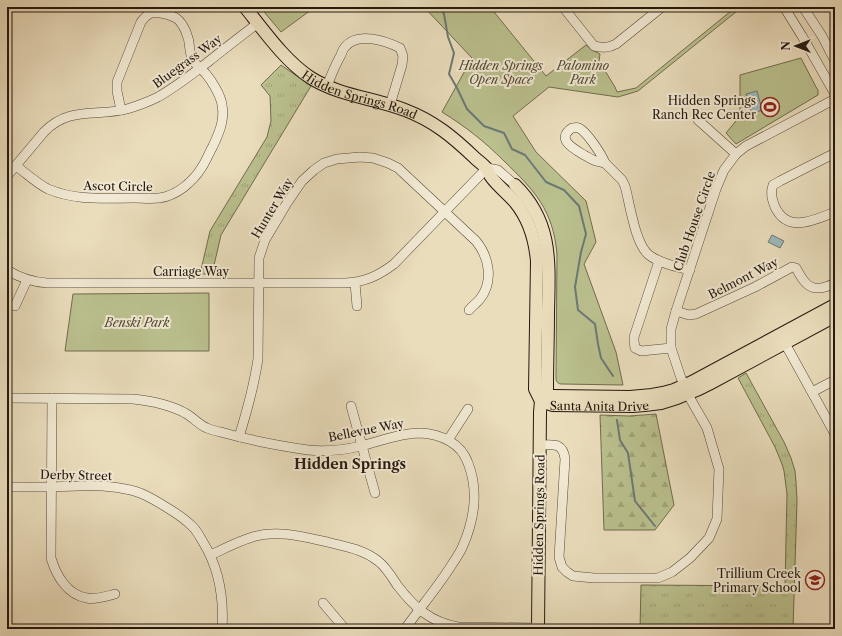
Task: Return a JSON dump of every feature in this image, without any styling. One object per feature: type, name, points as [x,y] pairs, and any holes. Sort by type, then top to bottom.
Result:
[{"type":"main road","name":"Hidden Springs Road","points":[[245,7],[293,64],[311,78],[349,95],[390,105],[418,116],[447,132],[487,168],[491,178],[516,204],[529,224],[534,240],[537,261],[535,389],[541,401]]},
{"type":"main road","name":"Hidden Springs Road","points":[[515,186],[526,197],[535,211],[544,232],[547,246],[549,282],[547,389],[541,401],[538,629]]},
{"type":"main road","name":"Santa Anita Drive","points":[[783,339],[835,305]]},
{"type":"main road","name":"Santa Anita Drive","points":[[541,401],[553,396],[630,397],[652,395],[674,390],[686,390],[701,378],[835,316]]},
{"type":"street","points":[[7,10],[11,7]]},
{"type":"street","points":[[563,7],[594,46],[602,48],[608,48],[616,44],[662,7]]},
{"type":"street","points":[[784,7],[834,89]]},
{"type":"street","points":[[803,7],[822,36],[835,61]]},
{"type":"street","name":"Ascot Circle","points":[[16,166],[47,188],[74,197],[159,198],[174,193],[188,184],[202,167],[218,136],[223,110],[220,96],[207,75],[193,61],[190,54],[189,39],[180,20],[159,13],[149,14],[144,17],[118,78],[117,91],[121,110]]},
{"type":"street","name":"Bluegrass Way","points":[[7,176],[44,132],[56,122],[74,115],[121,110],[157,98],[200,68],[258,23]]},
{"type":"street","points":[[327,86],[345,46],[352,41],[368,38],[393,44],[400,48],[403,56],[402,65],[390,105]]},
{"type":"street","name":"Club House Circle","points":[[540,445],[557,445],[561,447],[564,452],[565,459],[559,557],[562,567],[573,576],[594,578],[658,578],[672,572],[690,558],[709,538],[717,519],[719,469],[707,428],[686,390],[671,348],[671,329],[676,311],[716,189],[724,170],[736,154],[758,139],[835,99]]},
{"type":"street","points":[[698,120],[736,154]]},
{"type":"street","points":[[605,163],[595,161],[571,147],[567,143],[565,137],[567,131],[572,128],[577,128],[583,131],[601,154],[605,163],[622,180],[625,186],[637,236],[643,249],[649,256],[659,261],[690,270]]},
{"type":"street","points":[[835,153],[773,185],[771,194],[777,210],[782,217],[789,222],[796,223],[813,221],[835,212]]},
{"type":"street","name":"Hunter Way","points":[[240,437],[256,374],[258,359],[259,258],[265,240],[302,181],[324,163],[337,159],[360,156],[373,158],[398,168],[476,241],[483,251],[487,261],[488,278],[487,287],[480,299],[469,310]]},
{"type":"street","name":"Hidden Springs Road","points":[[487,168],[498,170],[515,186]]},
{"type":"street","name":"Carriage Way","points":[[7,270],[27,280],[65,283],[354,283],[364,281],[387,269],[406,252],[487,168]]},
{"type":"street","points":[[659,261],[634,341],[636,348],[641,351],[671,348]]},
{"type":"street","name":"Belmont Way","points":[[676,311],[696,314],[755,287],[792,266],[796,268],[805,283],[810,287],[820,288],[835,283]]},
{"type":"street","points":[[15,306],[27,280]]},
{"type":"street","points":[[354,283],[356,306]]},
{"type":"street","points":[[783,339],[835,434]]},
{"type":"street","points":[[812,392],[835,380]]},
{"type":"street","name":"Bellevue Way","points":[[7,398],[133,399],[148,401],[172,407],[186,414],[207,428],[291,448],[317,451],[331,451],[362,446],[412,433],[429,434],[448,440],[461,450],[466,457],[473,479],[475,494],[474,507],[462,549],[420,609],[404,629]]},
{"type":"street","points":[[52,398],[51,558],[62,583],[69,590],[87,598],[96,598],[115,594]]},
{"type":"street","points":[[351,406],[375,493]]},
{"type":"street","points":[[448,440],[468,408]]},
{"type":"street","name":"Derby Street","points":[[7,487],[99,485],[126,489],[154,499],[175,512],[194,528],[211,555],[220,583],[223,615],[222,629]]},
{"type":"street","points":[[211,555],[222,549],[256,536],[286,534],[296,535],[364,552],[378,561],[409,599],[428,616],[448,625],[458,627],[538,629]]},
{"type":"street","points":[[323,602],[345,629]]},
{"type":"green space","points":[[260,7],[315,7],[281,32]]},
{"type":"green space","name":"Hidden Springs Open Space","points":[[424,7],[490,7],[546,76],[586,45],[600,54],[599,61],[617,92],[636,88],[736,7],[742,7],[638,91],[618,97],[549,87],[513,116],[536,152],[586,201],[596,242],[584,264],[616,352],[623,385],[562,384],[557,382],[557,254],[555,239],[547,213],[541,202],[525,182],[497,154],[467,129],[442,112],[472,58]]},
{"type":"green space","name":"Hidden Springs Ranch Rec Center","points":[[801,58],[818,90],[818,95],[736,144],[726,133],[740,116],[740,75]]},
{"type":"green space","points":[[281,65],[311,86],[221,235],[212,274],[200,274],[210,231],[267,137],[271,121],[270,96],[261,85]]},
{"type":"green space","name":"Benski Park","points":[[209,293],[209,351],[65,351],[73,294]]},
{"type":"green space","points":[[746,373],[784,442],[795,471],[797,500],[793,629],[640,629],[641,585],[785,586],[787,494],[784,471],[775,447],[738,378]]},
{"type":"green space","points":[[656,414],[674,505],[655,530],[604,530],[600,415],[629,416]]},
{"type":"water","points":[[757,91],[762,110],[752,114],[746,94]]},
{"type":"water","points":[[772,235],[784,241],[780,248],[768,242]]},
{"type":"waterway","points":[[440,7],[444,14],[448,37],[454,53],[449,74],[467,109],[484,126],[504,133],[512,149],[525,155],[546,182],[564,190],[579,206],[586,234],[581,252],[575,287],[578,310],[595,324],[601,358],[613,376]]},
{"type":"waterway","points":[[617,420],[620,440],[628,453],[635,501],[655,526]]},
{"type":"place","name":"Hidden Springs Ranch Rec Center","points":[[770,107]]},
{"type":"place","name":"Trillium Creek Primary School","points":[[815,580]]},
{"type":"district","name":"Hidden Springs","points":[[350,464]]},
{"type":"park label","name":"Palomino Park","points":[[583,72]]}]
